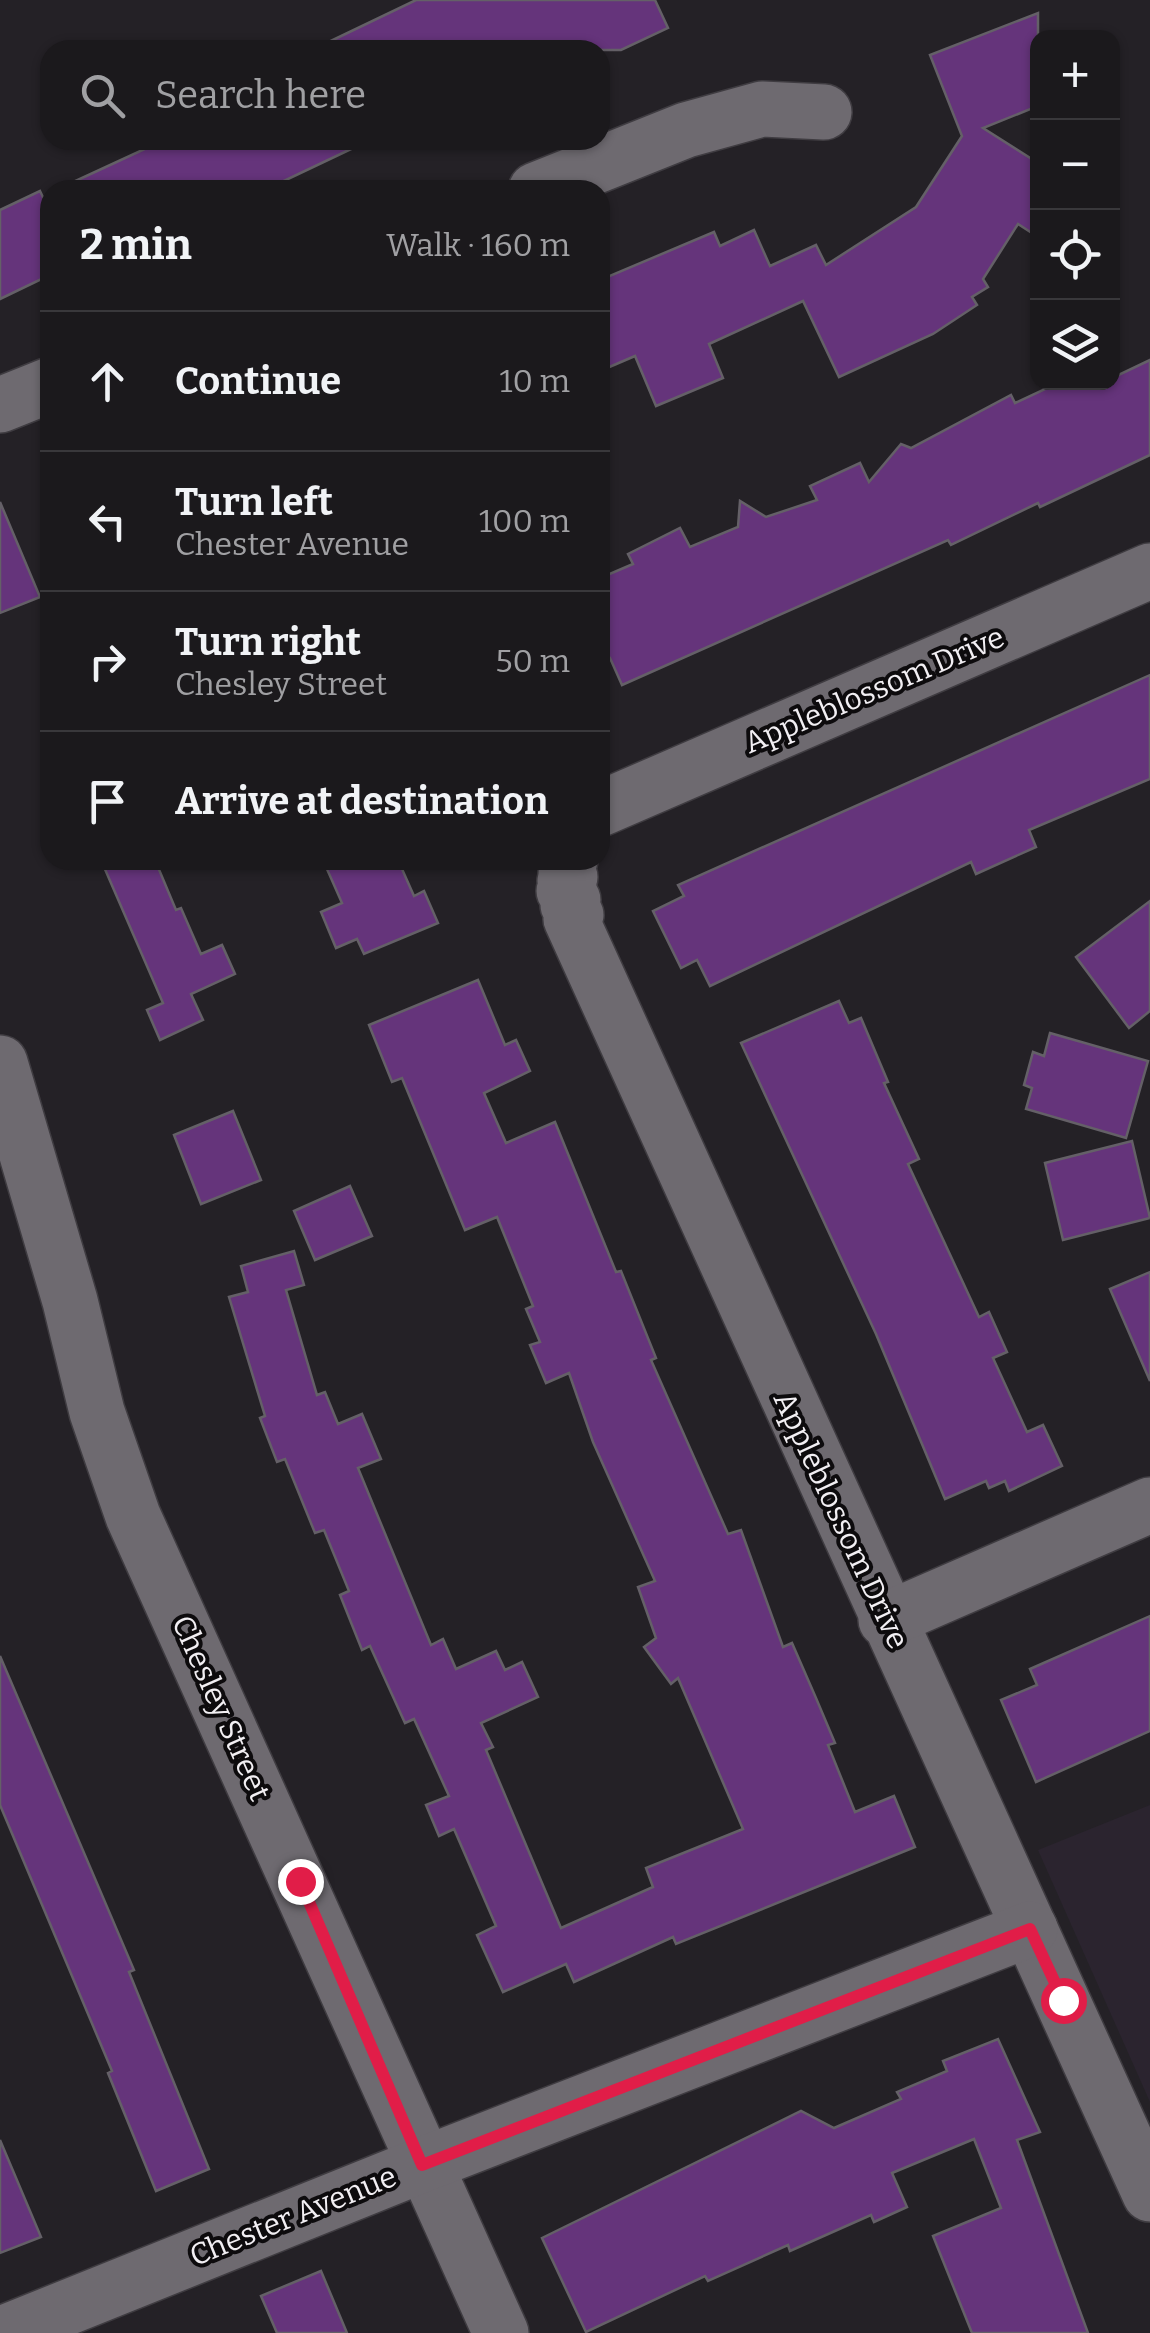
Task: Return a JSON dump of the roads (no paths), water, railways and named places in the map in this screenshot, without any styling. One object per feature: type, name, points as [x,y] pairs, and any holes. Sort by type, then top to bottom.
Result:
[{"type":"street","points":[[561,180],[686,130],[762,109],[824,112]]},
{"type":"street","points":[[0,405],[40,389]]},
{"type":"street","name":"Appleblossom Drive","points":[[610,806],[1150,571]]},
{"type":"street","name":"Appleblossom Drive","points":[[567,870],[570,877],[565,882],[569,886],[564,891],[576,914],[571,919],[886,1620],[1150,2194]]},
{"type":"street","name":"Chesley Street","points":[[0,1063],[70,1301],[97,1412],[134,1516],[500,2333]]},
{"type":"street","points":[[886,1620],[1150,1505]]},
{"type":"street","name":"Chester Avenue","points":[[4,2333],[422,2165],[1030,1929]]}]
